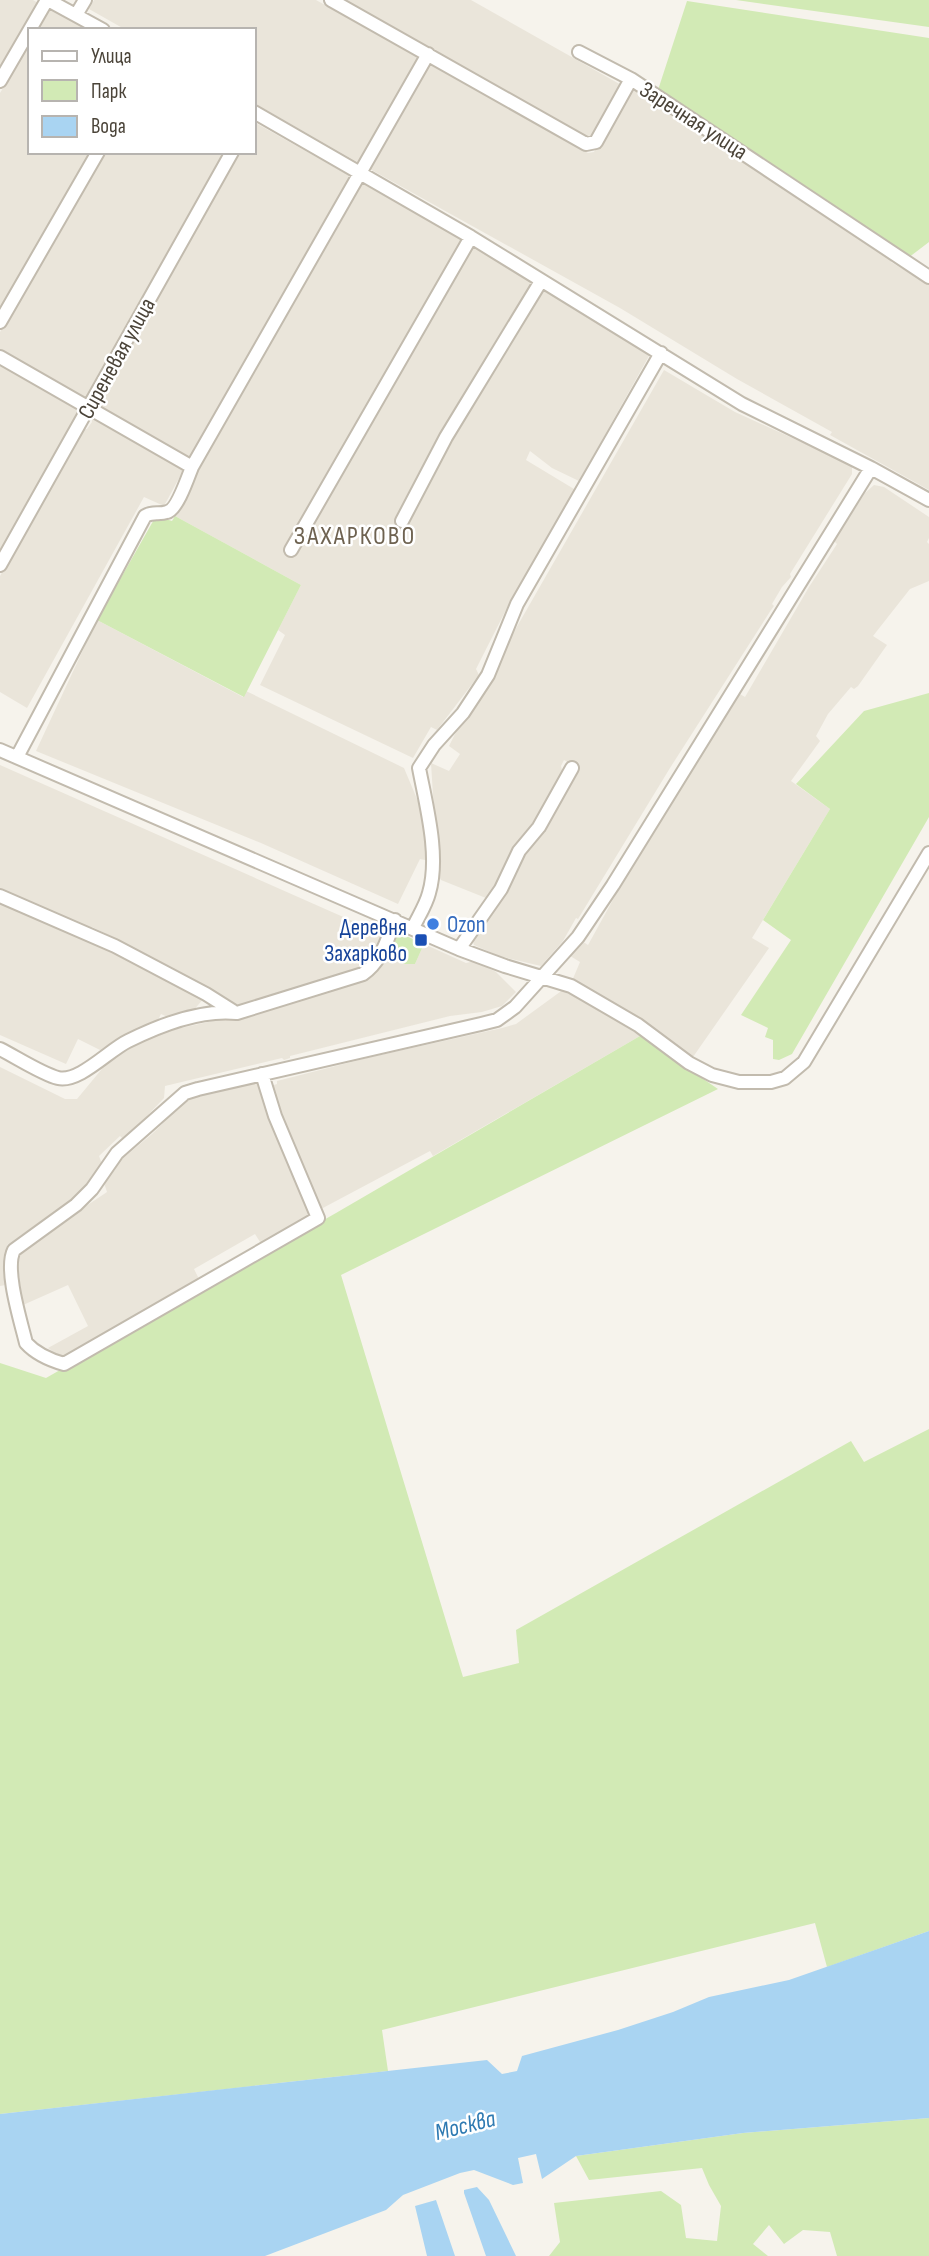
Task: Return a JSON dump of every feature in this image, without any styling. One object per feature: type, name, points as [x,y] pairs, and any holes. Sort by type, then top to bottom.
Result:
[{"type":"street","points":[[31,28],[47,0],[99,28]]},
{"type":"street","points":[[76,15],[85,0]]},
{"type":"street","name":"Заречная улица","points":[[331,0],[586,144],[596,142],[631,79],[929,277]]},
{"type":"street","points":[[0,81],[28,33]]},
{"type":"street","points":[[579,52],[631,79]]},
{"type":"street","points":[[17,757],[145,516],[151,512],[166,513],[173,509],[192,467],[428,54]]},
{"type":"street","points":[[256,113],[471,237],[742,404],[929,500]]},
{"type":"street","points":[[0,322],[97,154]]},
{"type":"street","name":"Сиреневая улица","points":[[0,565],[231,154]]},
{"type":"street","points":[[291,550],[471,237]]},
{"type":"street","points":[[402,521],[446,437],[541,281]]},
{"type":"street","points":[[413,928],[429,895],[431,881],[431,826],[419,768],[434,745],[463,713],[488,675],[517,604],[661,352]]},
{"type":"street","points":[[0,357],[192,467]]},
{"type":"street","points":[[262,1074],[275,1116],[318,1218],[64,1364],[52,1361],[32,1349],[26,1342],[14,1285],[11,1256],[14,1250],[76,1205],[92,1189],[117,1153],[185,1093],[262,1074],[497,1020],[516,1007],[578,937],[613,886],[871,468]]},
{"type":"street","points":[[0,750],[459,949],[540,978],[571,986],[638,1025],[689,1063],[712,1075],[739,1082],[771,1082],[785,1078],[804,1062],[929,853]]},
{"type":"street","points":[[459,949],[501,889],[519,851],[539,827],[572,768]]},
{"type":"street","points":[[0,896],[115,946],[206,993],[237,1013]]},
{"type":"street","points":[[0,1049],[58,1078],[79,1075],[124,1043],[148,1031],[220,1011],[237,1013],[363,975],[381,954],[395,920]]},
{"type":"shaded area","points":[[0,0],[33,0],[38,3],[0,70]]},
{"type":"shaded area","points":[[94,0],[316,0],[421,58],[359,163],[256,104],[256,28],[122,28],[89,9]]},
{"type":"shaded area","points":[[341,0],[471,0],[623,86],[593,138],[589,140]]},
{"type":"shaded area","points":[[50,8],[85,28],[39,28]]},
{"type":"shaded area","points":[[28,47],[28,154],[90,154],[0,309],[0,93]]},
{"type":"shaded area","points":[[428,62],[588,153],[594,152],[634,87],[929,285],[929,490],[830,435],[832,432],[737,379],[620,308],[368,168]]},
{"type":"shaded area","points":[[256,123],[350,176],[190,460],[96,406],[235,154],[256,154]]},
{"type":"shaded area","points":[[102,154],[225,154],[86,399],[0,350],[0,332]]},
{"type":"shaded area","points":[[358,181],[461,238],[461,241],[315,498],[472,245],[533,280],[445,434],[482,385],[486,386],[542,289],[636,344],[649,356],[579,481],[552,468],[530,451],[526,460],[574,489],[574,493],[512,598],[476,669],[479,675],[437,730],[431,727],[413,758],[260,685],[285,635],[278,630],[301,585],[175,516],[199,466]]},
{"type":"shaded area","points":[[0,361],[82,408],[0,553]]},
{"type":"shaded area","points":[[664,370],[735,412],[852,465],[852,474],[790,574],[791,577],[782,587],[772,604],[774,606],[563,941],[541,966],[499,956],[474,945],[472,938],[507,891],[530,842],[578,768],[564,760],[561,766],[563,774],[492,896],[486,898],[441,880],[438,875],[431,763],[449,771],[460,754],[449,746],[455,734],[492,680],[507,644]]},
{"type":"shaded area","points":[[91,415],[184,469],[164,506],[144,497],[27,708],[0,692],[0,576],[73,449],[81,430],[87,429],[92,422]]},
{"type":"shaded area","points":[[874,485],[884,487],[929,517],[929,581],[910,589],[873,636],[887,645],[858,686],[854,689],[851,687],[828,714],[816,736],[820,741],[791,781],[830,809],[752,938],[769,948],[693,1057],[635,1018],[572,981],[580,962],[567,954],[579,939],[588,945],[652,829],[738,693],[745,697],[837,544],[834,541],[865,493]]},
{"type":"shaded area","points":[[97,620],[243,697],[246,691],[404,768],[425,818],[425,860],[420,859],[398,904],[261,843],[36,751]]},
{"type":"shaded area","points":[[0,765],[384,935],[376,954],[365,969],[237,1009],[115,944],[117,939],[92,927],[89,932],[0,892]]},
{"type":"shaded area","points":[[0,900],[87,937],[205,997],[192,1012],[172,1019],[161,1014],[157,1022],[102,1051],[78,1039],[66,1064],[0,1035]]},
{"type":"shaded area","points":[[424,944],[466,963],[475,961],[496,972],[516,992],[502,1006],[482,1012],[450,1016],[290,1056],[284,1060],[282,1058],[165,1086],[164,1098],[124,1140],[120,1136],[99,1156],[102,1164],[80,1194],[7,1245],[6,1285],[0,1286],[0,1067],[65,1099],[77,1099],[106,1064],[106,1060],[146,1036],[239,1015],[377,969],[390,958],[405,964],[415,964]]},
{"type":"shaded area","points":[[564,989],[640,1036],[433,1156],[430,1151],[321,1209],[268,1087],[277,1084],[277,1081],[367,1058],[516,1024]]},
{"type":"shaded area","points":[[258,1082],[313,1217],[262,1245],[255,1234],[194,1269],[200,1281],[64,1359],[48,1348],[88,1326],[68,1285],[23,1305],[16,1253],[107,1192],[104,1183],[115,1170],[116,1164],[189,1098]]},
{"type":"green space","points":[[736,0],[929,0],[929,27]]},
{"type":"green space","points":[[687,1],[929,38],[929,242],[908,258],[658,90]]},
{"type":"green space","points":[[156,516],[172,521],[175,516],[301,585],[244,697],[97,620]]},
{"type":"green space","points":[[929,693],[929,817],[792,1054],[779,1060],[773,1059],[773,1040],[765,1037],[768,1028],[741,1015],[791,940],[763,920],[830,809],[796,784],[864,711]]},
{"type":"green space","points":[[395,931],[424,944],[415,964],[405,964],[383,954]]},
{"type":"green space","points":[[640,1036],[718,1089],[341,1275],[463,1677],[519,1663],[516,1630],[851,1441],[864,1462],[929,1429],[929,1931],[827,1967],[815,1923],[382,2030],[388,2071],[0,2114],[0,1363],[46,1378]]},
{"type":"green space","points":[[929,2118],[929,2256],[837,2256],[830,2232],[803,2230],[784,2244],[769,2225],[753,2244],[768,2256],[549,2256],[560,2242],[554,2203],[661,2191],[681,2205],[686,2238],[717,2241],[721,2206],[702,2168],[589,2180],[576,2156],[743,2133]]},
{"type":"water","name":"Москва","points":[[929,1931],[929,2118],[743,2133],[576,2156],[542,2179],[536,2154],[518,2158],[523,2183],[513,2185],[474,2170],[460,2173],[403,2195],[386,2210],[265,2256],[0,2256],[0,2114],[487,2060],[502,2074],[517,2071],[522,2056],[618,2030],[709,1997],[789,1980]]},
{"type":"water","points":[[477,2187],[489,2200],[516,2256],[486,2256],[464,2193],[464,2190]]},
{"type":"water","points":[[436,2200],[455,2256],[427,2256],[415,2206]]},
{"type":"place","name":"Ozon","points":[[433,924]]},
{"type":"place","name":"Деревня Захарково","points":[[421,940]]},
{"type":"district","name":"ЗАХАРКОВО","points":[[355,535]]}]
